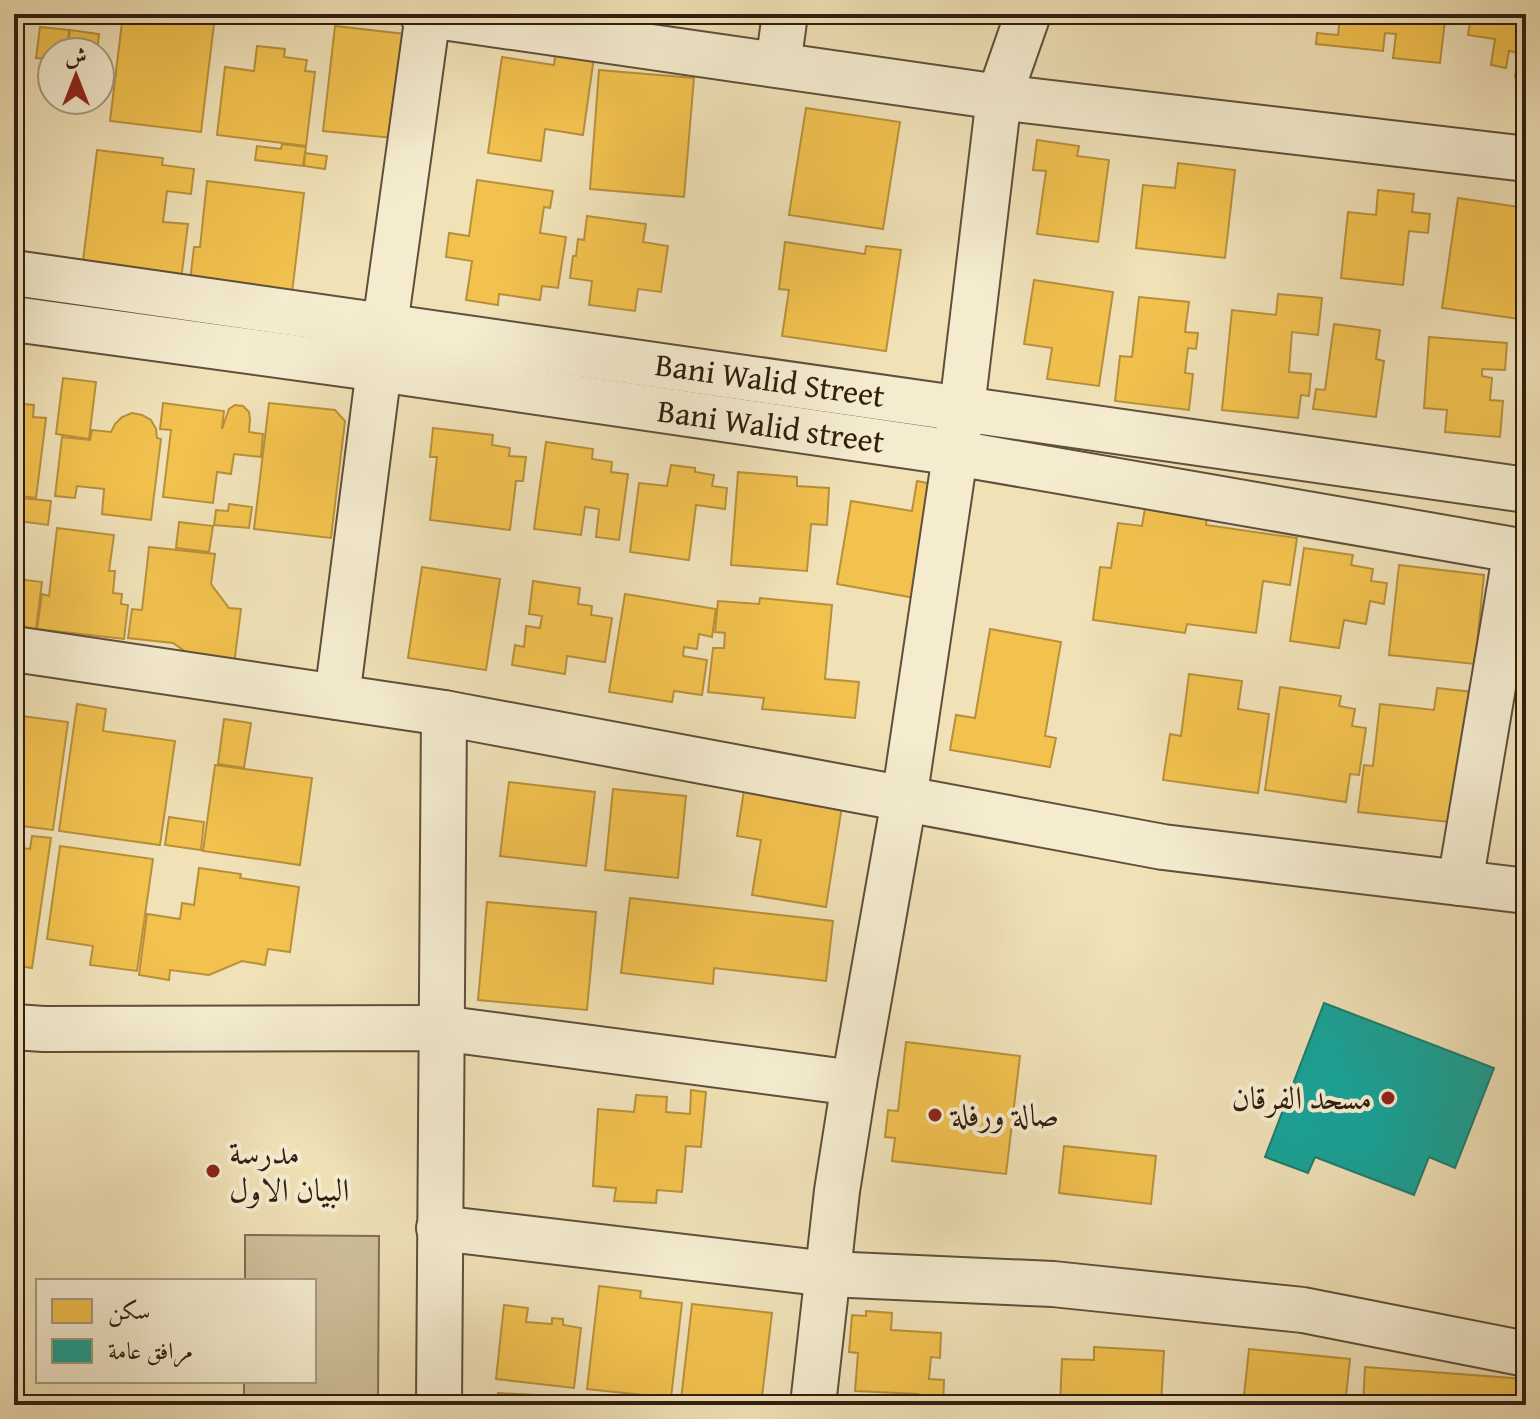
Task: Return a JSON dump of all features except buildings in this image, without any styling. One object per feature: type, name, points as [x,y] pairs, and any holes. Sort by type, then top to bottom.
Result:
[{"type":"street","points":[[422,14],[999,97],[1526,159]]},
{"type":"street","points":[[385,325],[428,14]]},
{"type":"street","points":[[778,65],[785,14]]},
{"type":"street","points":[[813,1405],[837,1191],[904,800],[956,453],[999,97],[1028,14]]},
{"type":"street","name":"Bani Walid Street","points":[[14,273],[1526,490]]},
{"type":"street","name":"Bani Walid street","points":[[14,319],[956,453],[1521,551]]},
{"type":"street","points":[[337,697],[379,369]]},
{"type":"street","points":[[1460,883],[1521,551]]},
{"type":"street","points":[[14,649],[444,713],[1163,847],[1526,891]]},
{"type":"street","points":[[439,1405],[444,713]]},
{"type":"street","points":[[14,1027],[440,1028],[854,1083]]},
{"type":"street","points":[[439,1228],[828,1274],[1053,1284],[1303,1310],[1526,1354]]},
{"type":"shaded area","points":[[245,1235],[379,1236],[378,1405],[244,1405],[244,1383],[316,1383],[316,1279],[245,1279]]},
{"type":"place","name":"مسحد الفرقان","points":[[1388,1098]]},
{"type":"place","name":"صالة ورفلة","points":[[935,1115]]},
{"type":"place","name":"مدرسة البيان الاول","points":[[213,1171]]}]
